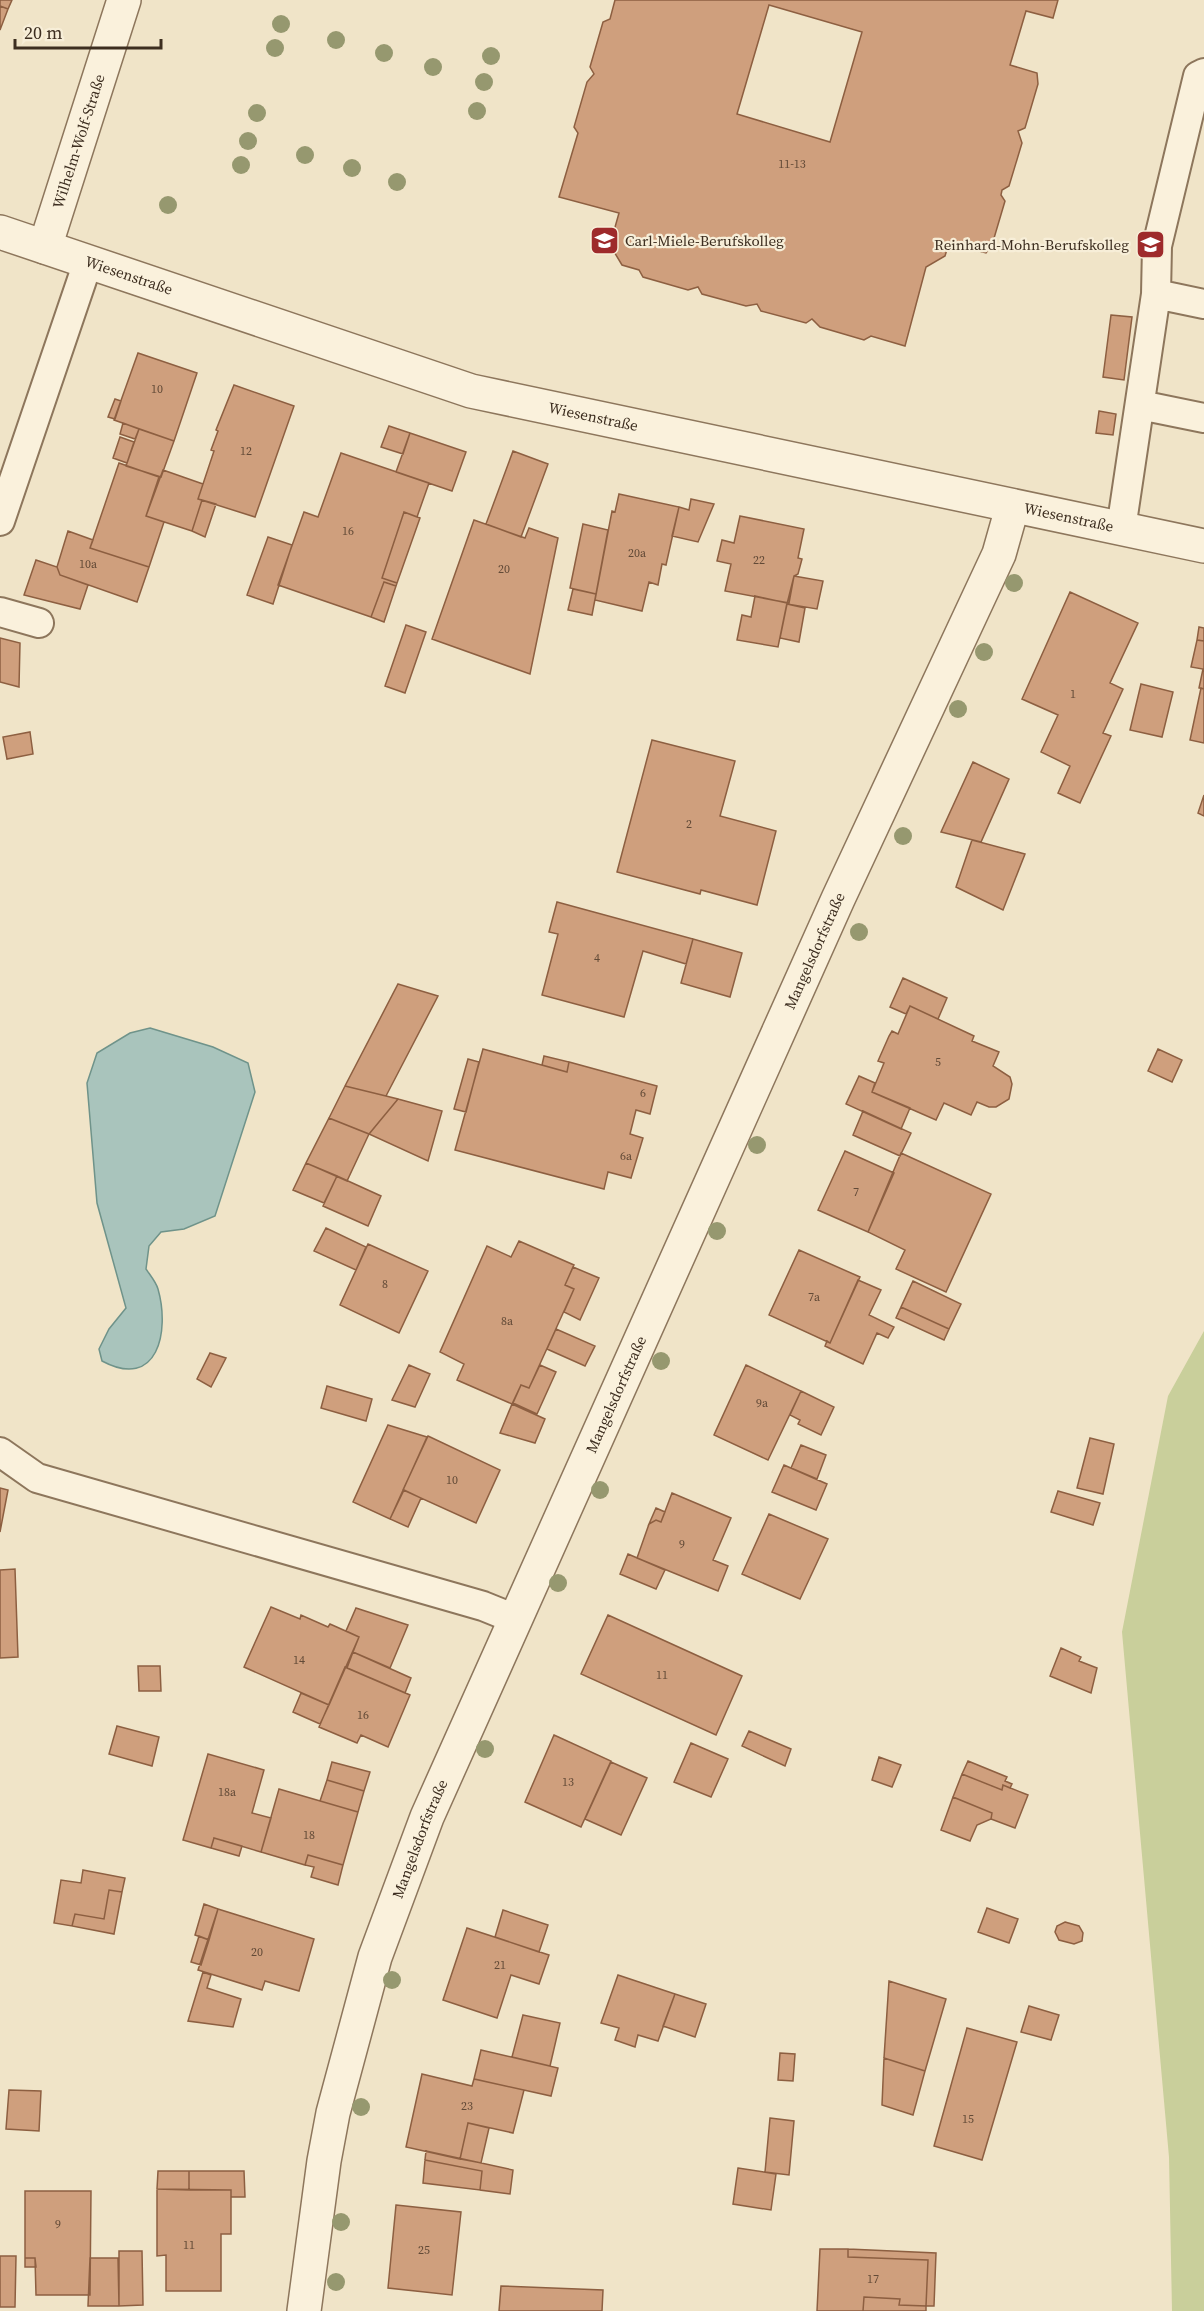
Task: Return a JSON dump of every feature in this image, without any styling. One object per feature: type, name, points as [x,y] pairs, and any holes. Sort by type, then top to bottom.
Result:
[{"type":"street","name":"Wilhelm-Wolf-Straße","points":[[45,248],[123,0]]},
{"type":"street","name":"Wiesenstraße","points":[[0,232],[471,391],[1012,508],[1204,546]]},
{"type":"street","name":"Mangelsdorfstraße","points":[[303,2311],[329,2132],[375,1957],[427,1817],[838,899],[999,554],[1012,508]]},
{"type":"lane","points":[[1121,529],[1156,294],[1157,246],[1198,76],[1204,73]]},
{"type":"lane","points":[[0,521],[88,262]]},
{"type":"lane","points":[[1156,294],[1204,304]]},
{"type":"lane","points":[[1140,405],[1204,418]]},
{"type":"lane","points":[[0,612],[39,623]]},
{"type":"lane","points":[[0,1452],[37,1478],[483,1605],[515,1620]]},
{"type":"green space","points":[[1204,1331],[1204,2311],[1172,2311],[1169,2157],[1122,1632],[1168,1396]]},
{"type":"water","points":[[150,1028],[213,1047],[248,1063],[255,1092],[215,1216],[184,1229],[161,1232],[149,1246],[146,1269],[158,1289],[162,1322],[160,1338],[156,1352],[147,1362],[136,1368],[121,1368],[102,1361],[99,1349],[109,1329],[126,1308],[97,1203],[87,1083],[97,1053],[130,1033]]},
{"type":"building","points":[[0,0],[12,0],[8,9],[0,6]]},
{"type":"building","points":[[615,0],[1058,0],[1053,18],[1026,11],[1010,65],[1037,73],[1038,84],[1025,128],[1018,131],[1022,143],[1009,186],[1002,190],[1001,195],[1005,201],[992,245],[986,253],[949,243],[945,256],[926,267],[905,346],[871,336],[864,340],[820,327],[812,319],[806,323],[761,311],[757,304],[746,306],[702,294],[698,287],[688,290],[643,277],[639,270],[622,265],[610,245],[619,213],[559,197],[578,133],[574,127],[587,82],[594,74],[590,67],[603,22],[610,19]],"holes":[[[769,5],[862,32],[830,142],[737,114]]]},
{"type":"building","points":[[0,6],[8,9],[0,30]]},
{"type":"building","points":[[1111,315],[1132,317],[1124,380],[1103,377]]},
{"type":"building","points":[[138,353],[197,373],[174,441],[114,420]]},
{"type":"building","points":[[234,385],[294,406],[255,517],[198,499],[214,451],[211,450],[218,431],[216,430]]},
{"type":"building","points":[[115,399],[121,401],[115,419],[108,417]]},
{"type":"building","points":[[1099,411],[1116,414],[1113,435],[1096,433]]},
{"type":"building","points":[[123,423],[139,429],[135,439],[120,434]]},
{"type":"building","points":[[389,426],[410,433],[403,454],[381,447]]},
{"type":"building","points":[[139,429],[174,441],[161,477],[126,466]]},
{"type":"building","points":[[410,433],[466,452],[452,491],[396,472]]},
{"type":"building","points":[[120,437],[134,442],[127,463],[113,458]]},
{"type":"building","points":[[513,451],[548,464],[521,537],[486,524]]},
{"type":"building","points":[[341,453],[429,483],[417,517],[404,512],[382,578],[397,583],[396,586],[384,582],[371,617],[278,585],[304,512],[318,517]]},
{"type":"building","points":[[119,463],[159,477],[146,516],[164,522],[149,567],[90,548]]},
{"type":"building","points":[[163,470],[203,484],[198,499],[202,500],[192,531],[146,516]]},
{"type":"building","points":[[619,494],[679,507],[666,565],[662,564],[658,585],[649,582],[642,611],[595,600],[612,511],[615,512]]},
{"type":"building","points":[[691,499],[714,504],[698,542],[672,536],[679,507],[689,510]]},
{"type":"building","points":[[202,500],[216,504],[205,537],[192,531]]},
{"type":"building","points":[[404,512],[420,518],[397,583],[382,578]]},
{"type":"building","points":[[740,516],[804,529],[798,558],[802,559],[798,574],[794,576],[789,603],[725,591],[731,564],[717,561],[722,540],[734,543]]},
{"type":"building","points":[[474,520],[525,538],[529,528],[558,538],[530,674],[432,639]]},
{"type":"building","points":[[583,524],[608,530],[596,594],[570,588]]},
{"type":"building","points":[[68,531],[93,540],[90,548],[149,567],[137,602],[60,575],[57,567]]},
{"type":"building","points":[[268,537],[292,545],[273,604],[247,595]]},
{"type":"building","points":[[36,560],[57,567],[60,575],[88,585],[80,609],[24,595]]},
{"type":"building","points":[[794,576],[823,581],[817,609],[787,604]]},
{"type":"building","points":[[384,582],[396,586],[384,622],[371,617]]},
{"type":"building","points":[[573,589],[596,594],[592,615],[568,610]]},
{"type":"building","points":[[1070,592],[1138,623],[1110,683],[1123,689],[1103,733],[1111,736],[1080,803],[1058,793],[1070,766],[1041,752],[1058,715],[1022,699]]},
{"type":"building","points":[[755,596],[787,603],[778,647],[737,640],[742,615],[751,617]]},
{"type":"building","points":[[787,604],[805,608],[799,642],[780,638]]},
{"type":"building","points":[[406,625],[426,632],[405,693],[385,686]]},
{"type":"building","points":[[1199,627],[1204,628],[1204,641],[1197,640]]},
{"type":"building","points":[[0,638],[20,643],[19,687],[0,682]]},
{"type":"building","points":[[1197,640],[1204,641],[1204,689],[1199,688],[1203,669],[1191,667]]},
{"type":"building","points":[[1141,684],[1173,692],[1162,737],[1130,730]]},
{"type":"building","points":[[1201,688],[1204,689],[1204,743],[1190,740]]},
{"type":"building","points":[[30,732],[33,754],[7,759],[3,737]]},
{"type":"building","points":[[652,740],[735,761],[720,816],[776,831],[757,905],[701,890],[700,894],[617,872]]},
{"type":"building","points":[[973,762],[1009,779],[981,842],[941,832]]},
{"type":"building","points":[[1204,795],[1204,816],[1198,813]]},
{"type":"building","points":[[972,840],[1025,854],[1003,910],[956,887]]},
{"type":"building","points":[[557,902],[693,939],[686,964],[643,951],[624,1017],[542,995],[558,934],[549,932]]},
{"type":"building","points":[[693,939],[742,953],[730,997],[681,983]]},
{"type":"building","points":[[903,978],[947,998],[938,1019],[910,1006],[906,1014],[890,1007]]},
{"type":"building","points":[[398,984],[438,996],[386,1096],[345,1086]]},
{"type":"building","points":[[910,1006],[974,1036],[972,1041],[999,1052],[993,1066],[1010,1077],[1012,1084],[1009,1099],[996,1107],[977,1102],[971,1115],[944,1103],[936,1120],[872,1092],[884,1063],[878,1061],[889,1036],[892,1031],[898,1034]]},
{"type":"building","points":[[483,1049],[567,1072],[569,1062],[657,1086],[650,1114],[636,1110],[630,1134],[643,1138],[631,1178],[608,1172],[604,1189],[455,1150]]},
{"type":"building","points":[[1158,1049],[1182,1060],[1172,1082],[1148,1071]]},
{"type":"building","points":[[544,1056],[569,1062],[567,1072],[542,1065]]},
{"type":"building","points":[[468,1059],[479,1062],[466,1112],[454,1109]]},
{"type":"building","points":[[859,1076],[875,1083],[872,1092],[910,1108],[901,1129],[846,1104]]},
{"type":"building","points":[[345,1086],[398,1099],[369,1134],[329,1118]]},
{"type":"building","points":[[398,1099],[442,1111],[428,1161],[369,1134]]},
{"type":"building","points":[[863,1111],[911,1133],[900,1156],[853,1135]]},
{"type":"building","points":[[329,1118],[369,1134],[347,1181],[306,1163]]},
{"type":"building","points":[[845,1151],[894,1173],[868,1232],[818,1210]]},
{"type":"building","points":[[901,1153],[991,1194],[946,1292],[896,1269],[905,1250],[868,1232]]},
{"type":"building","points":[[306,1163],[337,1176],[324,1203],[293,1190]]},
{"type":"building","points":[[337,1176],[381,1196],[368,1226],[323,1206]]},
{"type":"building","points":[[326,1228],[366,1247],[356,1270],[314,1251]]},
{"type":"building","points":[[519,1241],[574,1265],[565,1285],[574,1289],[529,1388],[521,1385],[512,1404],[457,1380],[464,1364],[440,1352],[487,1246],[511,1257]]},
{"type":"building","points":[[368,1244],[428,1271],[399,1333],[340,1305]]},
{"type":"building","points":[[799,1250],[860,1277],[830,1343],[769,1315]]},
{"type":"building","points":[[573,1267],[599,1278],[580,1320],[564,1312],[574,1289],[565,1285]]},
{"type":"building","points":[[858,1280],[881,1290],[869,1315],[894,1327],[888,1338],[877,1333],[863,1364],[825,1346],[827,1341],[830,1343]]},
{"type":"building","points":[[913,1281],[961,1304],[949,1329],[901,1307]]},
{"type":"building","points":[[901,1307],[949,1329],[944,1340],[896,1318]]},
{"type":"building","points":[[556,1329],[595,1346],[585,1366],[547,1349]]},
{"type":"building","points":[[210,1353],[226,1358],[211,1387],[197,1379]]},
{"type":"building","points":[[409,1365],[430,1374],[415,1407],[392,1400]]},
{"type":"building","points":[[540,1365],[556,1372],[537,1414],[513,1403],[521,1385],[529,1388]]},
{"type":"building","points":[[746,1365],[801,1391],[768,1460],[714,1435]]},
{"type":"building","points":[[327,1386],[372,1399],[366,1421],[321,1408]]},
{"type":"building","points":[[801,1391],[834,1407],[821,1435],[798,1424],[800,1420],[790,1415]]},
{"type":"building","points":[[512,1404],[545,1419],[535,1443],[500,1433]]},
{"type":"building","points":[[388,1425],[427,1437],[390,1519],[353,1502]]},
{"type":"building","points":[[428,1436],[500,1470],[476,1523],[403,1490]]},
{"type":"building","points":[[1090,1438],[1114,1444],[1103,1494],[1077,1488]]},
{"type":"building","points":[[801,1445],[826,1455],[817,1479],[791,1468]]},
{"type":"building","points":[[784,1465],[827,1484],[816,1510],[772,1492]]},
{"type":"building","points":[[0,1488],[8,1490],[0,1532]]},
{"type":"building","points":[[404,1490],[421,1498],[408,1527],[390,1519]]},
{"type":"building","points":[[1058,1491],[1100,1503],[1093,1525],[1051,1512]]},
{"type":"building","points":[[672,1493],[731,1518],[713,1560],[728,1566],[718,1591],[637,1558],[649,1524],[656,1520],[661,1522]]},
{"type":"building","points":[[656,1508],[665,1512],[661,1522],[656,1520],[649,1524]]},
{"type":"building","points":[[769,1514],[828,1539],[800,1599],[742,1574]]},
{"type":"building","points":[[628,1554],[665,1570],[656,1589],[620,1574]]},
{"type":"building","points":[[15,1569],[18,1657],[0,1658],[0,1570]]},
{"type":"building","points":[[271,1607],[300,1619],[301,1615],[328,1627],[330,1624],[359,1637],[329,1705],[244,1667]]},
{"type":"building","points":[[356,1608],[408,1625],[390,1668],[353,1652],[359,1637],[346,1631]]},
{"type":"building","points":[[608,1615],[742,1676],[716,1735],[581,1674]]},
{"type":"building","points":[[1061,1648],[1081,1657],[1079,1661],[1097,1668],[1091,1693],[1050,1676]]},
{"type":"building","points":[[353,1652],[411,1678],[405,1693],[347,1668]]},
{"type":"building","points":[[138,1666],[160,1666],[161,1691],[139,1691]]},
{"type":"building","points":[[345,1667],[410,1695],[388,1747],[361,1735],[357,1743],[319,1727]]},
{"type":"building","points":[[301,1693],[329,1705],[320,1724],[293,1712]]},
{"type":"building","points":[[117,1726],[159,1737],[152,1766],[109,1754]]},
{"type":"building","points":[[749,1731],[791,1749],[785,1766],[742,1746]]},
{"type":"building","points":[[554,1735],[611,1761],[581,1827],[525,1802]]},
{"type":"building","points":[[691,1743],[728,1759],[711,1797],[674,1782]]},
{"type":"building","points":[[208,1754],[264,1770],[252,1813],[271,1818],[261,1852],[214,1838],[211,1848],[183,1840]]},
{"type":"building","points":[[879,1757],[901,1765],[892,1787],[872,1780]]},
{"type":"building","points":[[968,1761],[1007,1777],[1005,1781],[1012,1784],[1010,1788],[1003,1785],[1002,1790],[962,1774]]},
{"type":"building","points":[[332,1762],[370,1772],[364,1791],[327,1780]]},
{"type":"building","points":[[611,1762],[647,1778],[621,1835],[585,1819]]},
{"type":"building","points":[[962,1774],[1002,1790],[1003,1785],[1028,1795],[1015,1828],[991,1819],[992,1813],[953,1797]]},
{"type":"building","points":[[327,1780],[364,1791],[358,1812],[320,1801]]},
{"type":"building","points":[[279,1789],[358,1812],[343,1865],[308,1855],[305,1865],[261,1852]]},
{"type":"building","points":[[953,1797],[992,1813],[991,1819],[977,1825],[970,1841],[941,1830]]},
{"type":"building","points":[[214,1838],[242,1846],[239,1856],[211,1848]]},
{"type":"building","points":[[308,1855],[343,1865],[338,1885],[311,1877],[314,1867],[305,1865]]},
{"type":"building","points":[[83,1870],[125,1878],[122,1892],[109,1890],[104,1919],[75,1914],[72,1926],[54,1923],[61,1880],[81,1883]]},
{"type":"building","points":[[109,1890],[122,1892],[114,1934],[72,1926],[75,1914],[104,1919]]},
{"type":"building","points":[[204,1904],[218,1909],[209,1940],[195,1935]]},
{"type":"building","points":[[987,1908],[1018,1919],[1009,1943],[978,1932]]},
{"type":"building","points":[[218,1909],[314,1939],[299,1991],[265,1981],[262,1990],[198,1970]]},
{"type":"building","points":[[503,1910],[548,1925],[539,1952],[495,1937]]},
{"type":"building","points":[[1065,1922],[1079,1926],[1083,1933],[1082,1941],[1074,1944],[1059,1940],[1055,1932],[1057,1926]]},
{"type":"building","points":[[467,1928],[549,1955],[539,1984],[511,1975],[497,2018],[443,2000]]},
{"type":"building","points":[[199,1936],[209,1940],[201,1965],[191,1962]]},
{"type":"building","points":[[203,1972],[211,1975],[207,1988],[241,1999],[233,2027],[188,2021]]},
{"type":"building","points":[[618,1975],[675,1994],[658,2041],[638,2035],[635,2047],[615,2040],[619,2028],[601,2023]]},
{"type":"building","points":[[889,1981],[946,1999],[925,2071],[884,2058]]},
{"type":"building","points":[[675,1994],[706,2004],[695,2037],[663,2026]]},
{"type":"building","points":[[1029,2006],[1059,2015],[1051,2040],[1021,2032]]},
{"type":"building","points":[[523,2015],[560,2023],[550,2066],[512,2057]]},
{"type":"building","points":[[967,2028],[1017,2042],[982,2160],[934,2146]]},
{"type":"building","points":[[481,2050],[558,2068],[551,2096],[474,2079]]},
{"type":"building","points":[[780,2053],[795,2054],[793,2081],[778,2080]]},
{"type":"building","points":[[884,2058],[925,2071],[913,2115],[882,2105]]},
{"type":"building","points":[[422,2074],[472,2086],[474,2079],[524,2090],[513,2133],[468,2123],[460,2159],[406,2147]]},
{"type":"building","points":[[9,2090],[41,2091],[39,2131],[6,2129]]},
{"type":"building","points":[[770,2118],[794,2121],[789,2175],[765,2172]]},
{"type":"building","points":[[468,2123],[489,2128],[481,2163],[460,2159]]},
{"type":"building","points":[[426,2151],[513,2170],[510,2194],[480,2190],[482,2171],[425,2160]]},
{"type":"building","points":[[425,2160],[482,2171],[480,2190],[423,2183]]},
{"type":"building","points":[[738,2168],[776,2174],[771,2210],[733,2204]]},
{"type":"building","points":[[158,2171],[189,2171],[189,2190],[157,2189]]},
{"type":"building","points":[[189,2171],[244,2171],[245,2197],[231,2197],[231,2190],[189,2190]]},
{"type":"building","points":[[157,2189],[231,2190],[231,2234],[221,2234],[221,2291],[166,2291],[166,2255],[157,2256]]},
{"type":"building","points":[[25,2191],[91,2191],[90,2295],[36,2295],[35,2258],[25,2258]]},
{"type":"building","points":[[396,2205],[461,2212],[452,2295],[388,2288]]},
{"type":"building","points":[[820,2249],[848,2249],[848,2257],[928,2260],[926,2306],[899,2305],[900,2299],[864,2297],[863,2311],[817,2311]]},
{"type":"building","points":[[848,2249],[936,2253],[934,2306],[926,2306],[928,2260],[848,2257]]},
{"type":"building","points":[[119,2251],[142,2251],[143,2305],[119,2306]]},
{"type":"building","points":[[0,2256],[16,2256],[15,2307],[0,2307]]},
{"type":"building","points":[[25,2258],[35,2258],[36,2267],[25,2267]]},
{"type":"building","points":[[90,2258],[118,2258],[119,2306],[88,2306]]},
{"type":"building","points":[[501,2286],[603,2290],[602,2311],[499,2311]]},
{"type":"building","points":[[864,2297],[900,2299],[899,2305],[926,2306],[926,2311],[863,2311]]},
{"type":"place","name":"Carl-Miele-Berufskolleg","points":[[604,241]]},
{"type":"place","name":"Reinhard-Mohn-Berufskolleg","points":[[1150,245]]}]
